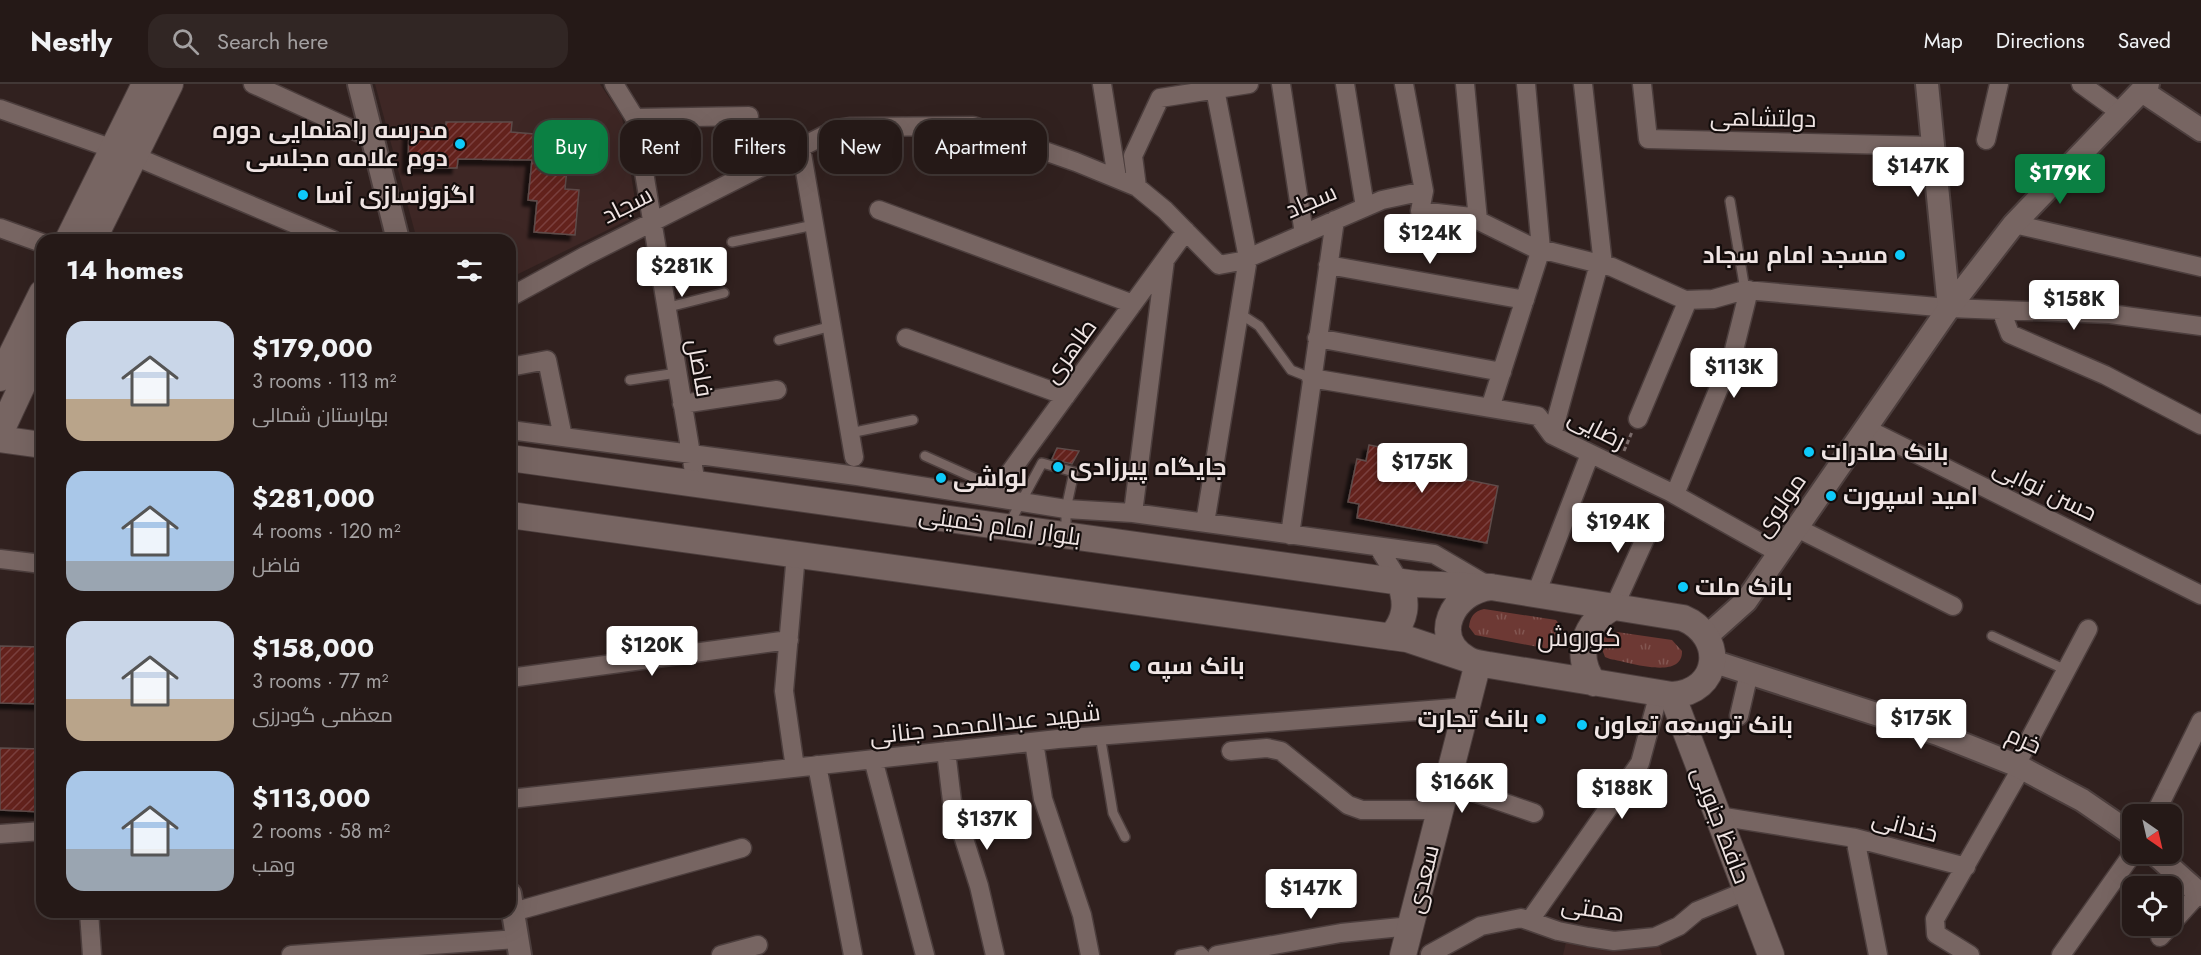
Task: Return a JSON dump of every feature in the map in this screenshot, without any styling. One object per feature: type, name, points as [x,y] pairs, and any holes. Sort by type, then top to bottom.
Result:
[{"type":"main road","points":[[95,234],[145,84]]},
{"type":"main road","points":[[72,234],[170,84]]},
{"type":"main road","points":[[0,433],[36,314]]},
{"type":"main road","points":[[15,388],[36,353]]},
{"type":"main road","points":[[0,439],[36,444]]},
{"type":"main road","name":"بلوار امام خمینی","points":[[516,459],[801,496],[1400,582],[1491,587]]},
{"type":"main road","points":[[516,516],[1407,639],[1472,661],[1666,694],[1684,694],[1705,680],[1709,648],[1695,623],[1683,618],[1491,587],[1478,588],[1466,594],[1451,614],[1449,626],[1451,639],[1472,661]]},
{"type":"main road","points":[[1391,637],[1402,622],[1406,608],[1400,582]]},
{"type":"main road","points":[[1550,676],[1566,663],[1576,639],[1574,614],[1561,598]]},
{"type":"main road","points":[[1594,683],[1583,664],[1584,642],[1596,618],[1614,607]]},
{"type":"main road","name":"سعدی","points":[[1403,955],[1467,707],[1472,661]]},
{"type":"main road","name":"حافظ جنوبی","points":[[1666,694],[1718,816],[1771,955]]},
{"type":"street","points":[[253,84],[373,139]]},
{"type":"street","points":[[359,84],[397,234]]},
{"type":"street","points":[[614,84],[635,118],[749,116]]},
{"type":"street","points":[[1102,84],[1117,178]]},
{"type":"street","points":[[1137,187],[1133,156],[1160,98],[1214,87],[1249,84]]},
{"type":"street","points":[[1281,84],[1304,234]]},
{"type":"street","points":[[1345,84],[1365,207]]},
{"type":"street","points":[[1404,84],[1424,191],[1420,211],[1471,217],[1541,249],[1601,265],[1657,290],[1688,300],[1713,298],[1747,290],[1950,308],[2110,314],[2201,326]]},
{"type":"street","points":[[1465,84],[1479,220]]},
{"type":"street","points":[[1490,408],[1541,249],[1526,84]]},
{"type":"street","points":[[1552,435],[1601,265],[1583,84]]},
{"type":"street","name":"دولتشاهی","points":[[1642,84],[1648,139],[1933,146]]},
{"type":"street","points":[[1927,84],[1950,308]]},
{"type":"street","points":[[1986,140],[1999,84]]},
{"type":"street","points":[[2081,84],[2121,112]]},
{"type":"street","points":[[1205,523],[1248,258],[1214,87]]},
{"type":"street","points":[[2145,87],[2201,130]]},
{"type":"street","name":"مولوی","points":[[1709,648],[1746,601],[1950,308],[2014,224],[2145,87]]},
{"type":"street","points":[[0,109],[123,153],[319,234]]},
{"type":"street","name":"فاضل","points":[[635,118],[696,484]]},
{"type":"street","name":"سجاد","points":[[807,145],[837,129],[851,127],[973,126],[1137,187],[1186,231],[1219,265],[1248,258],[1382,200],[1424,191]]},
{"type":"street","name":"سجاد","points":[[516,294],[749,174]]},
{"type":"street","points":[[805,174],[854,457]]},
{"type":"street","points":[[879,210],[1133,304]]},
{"type":"street","points":[[1290,535],[1335,220]]},
{"type":"street","points":[[2014,224],[2201,267]]},
{"type":"street","points":[[0,228],[36,241]]},
{"type":"street","name":"طاهری","points":[[995,493],[1186,231]]},
{"type":"street","points":[[1132,513],[1165,260]]},
{"type":"street","points":[[1328,265],[1525,300]]},
{"type":"street","points":[[1675,494],[1733,354],[1747,290]]},
{"type":"street","points":[[1638,419],[1688,300]]},
{"type":"street","points":[[2001,310],[2010,334],[2106,375],[2201,425]]},
{"type":"street","points":[[906,338],[1066,396]]},
{"type":"street","points":[[1317,338],[1502,372]]},
{"type":"street","points":[[516,366],[547,360],[562,437]]},
{"type":"street","name":"رضایی","points":[[1311,378],[1538,416],[1552,435],[1675,494],[1779,553]]},
{"type":"street","points":[[682,404],[777,390]]},
{"type":"street","name":"حسن نوابی","points":[[1867,429],[2201,595]]},
{"type":"street","points":[[516,431],[995,493],[1021,502],[1066,509],[1132,513],[1434,554],[1491,587]]},
{"type":"street","points":[[1536,594],[1590,454]]},
{"type":"street","points":[[801,496],[808,470]]},
{"type":"street","points":[[1614,607],[1655,517]]},
{"type":"street","points":[[1797,528],[1953,606]]},
{"type":"street","points":[[1378,547],[1400,582]]},
{"type":"street","points":[[795,768],[784,691],[796,554]]},
{"type":"street","points":[[0,559],[36,563]]},
{"type":"street","points":[[1970,955],[1936,934],[1935,919],[1966,867],[2088,629]]},
{"type":"street","points":[[516,677],[789,640]]},
{"type":"street","name":"خرم","points":[[1709,648],[1749,673],[1938,734],[2019,766],[2082,800],[2122,827]]},
{"type":"street","points":[[1739,716],[1749,673]]},
{"type":"street","points":[[1530,920],[1640,763],[1666,694]]},
{"type":"street","name":"شهید عبدالمحمد جنانی","points":[[516,798],[1100,735],[1467,707]]},
{"type":"street","points":[[2160,804],[2201,721]]},
{"type":"street","points":[[1034,742],[1043,799],[1082,915],[1090,955]]},
{"type":"street","points":[[1231,751],[1267,748],[1281,751],[1348,806],[1362,810],[1440,810]]},
{"type":"street","points":[[946,751],[952,801],[979,886],[995,955]]},
{"type":"street","points":[[873,759],[925,955]]},
{"type":"street","points":[[817,765],[853,955]]},
{"type":"street","points":[[1447,783],[1534,813]]},
{"type":"street","name":"خندانی","points":[[1718,816],[1855,838],[1966,867]]},
{"type":"street","points":[[0,834],[36,831]]},
{"type":"street","points":[[1855,838],[1878,955]]},
{"type":"street","points":[[516,902],[741,848]]},
{"type":"street","points":[[2061,955],[2125,864]]},
{"type":"street","points":[[2166,864],[2200,894],[2182,913]]},
{"type":"street","name":"همتی","points":[[1430,954],[1481,926],[1505,919],[1530,920],[1558,931],[1588,938],[1614,941],[1655,937],[1679,926],[1697,910],[1746,891]]},
{"type":"street","points":[[89,918],[92,955]]},
{"type":"street","points":[[291,955],[519,947],[514,918]]},
{"type":"street","points":[[1217,955],[1341,933],[1411,926]]},
{"type":"street","points":[[721,955],[758,945]]},
{"type":"lane","points":[[1731,201],[1747,290]]},
{"type":"lane","points":[[732,242],[814,225]]},
{"type":"lane","points":[[665,308],[724,293]]},
{"type":"lane","points":[[1239,313],[1259,326],[1291,370],[1311,378]]},
{"type":"lane","points":[[779,340],[831,326]]},
{"type":"lane","points":[[630,380],[677,373]]},
{"type":"lane","points":[[850,433],[913,420]]},
{"type":"lane","points":[[925,456],[995,493]]},
{"type":"lane","points":[[1008,527],[1042,463],[1074,472],[1066,509],[1066,535]]},
{"type":"lane","points":[[1992,636],[2066,670]]},
{"type":"lane","points":[[1100,735],[1113,813],[1125,837]]},
{"type":"lane","points":[[1180,955],[1201,951],[1205,955]]},
{"type":"path","points":[[1617,466],[1638,419]]},
{"type":"shaded area","points":[[375,84],[600,84],[622,117],[622,120],[620,120],[620,174],[631,174],[636,206],[634,217],[516,275],[516,234],[415,234]]},
{"type":"shaded area","points":[[1566,942],[1658,942],[1662,955],[1563,955]]},
{"type":"green space","points":[[1484,609],[1556,620],[1564,630],[1562,643],[1549,649],[1475,635],[1469,627],[1470,620],[1475,613]]},
{"type":"green space","points":[[1617,632],[1672,640],[1682,651],[1680,660],[1665,668],[1605,657],[1600,644],[1603,638]]},
{"type":"building","points":[[446,122],[512,122],[511,132],[534,134],[534,174],[566,174],[565,189],[579,190],[575,235],[534,232],[537,201],[528,200],[532,160],[458,159],[457,168],[408,168],[409,128],[446,128]]},
{"type":"building","points":[[1369,445],[1466,463],[1463,479],[1498,486],[1487,543],[1357,518],[1359,504],[1348,502],[1357,459],[1366,461]]},
{"type":"building","points":[[1057,448],[1079,451],[1072,464],[1052,459]]},
{"type":"building","points":[[0,646],[36,647],[36,704],[0,703]]},
{"type":"building","points":[[0,748],[36,749],[36,812],[0,810]]},
{"type":"place","name":"مدرسه راهنمایی دوره دوم علامه مجلسی","points":[[460,144]]},
{"type":"place","name":"اگزوزسازی آسا","points":[[303,195]]},
{"type":"place","name":"مسجد امام سجاد","points":[[1900,255]]},
{"type":"place","name":"بانک صادرات","points":[[1809,452]]},
{"type":"place","name":"جایگاه پیرزادی","points":[[1058,467]]},
{"type":"place","name":"لواشی","points":[[941,478]]},
{"type":"place","name":"امید اسپورت","points":[[1831,496]]},
{"type":"place","name":"بانک ملت","points":[[1683,587]]},
{"type":"place","name":"بانک سپه","points":[[1135,666]]},
{"type":"place","name":"بانک تجارت","points":[[1541,719]]},
{"type":"place","name":"بانک توسعه تعاون","points":[[1582,725]]},
{"type":"district","name":"کوروش","points":[[1579,637]]}]
